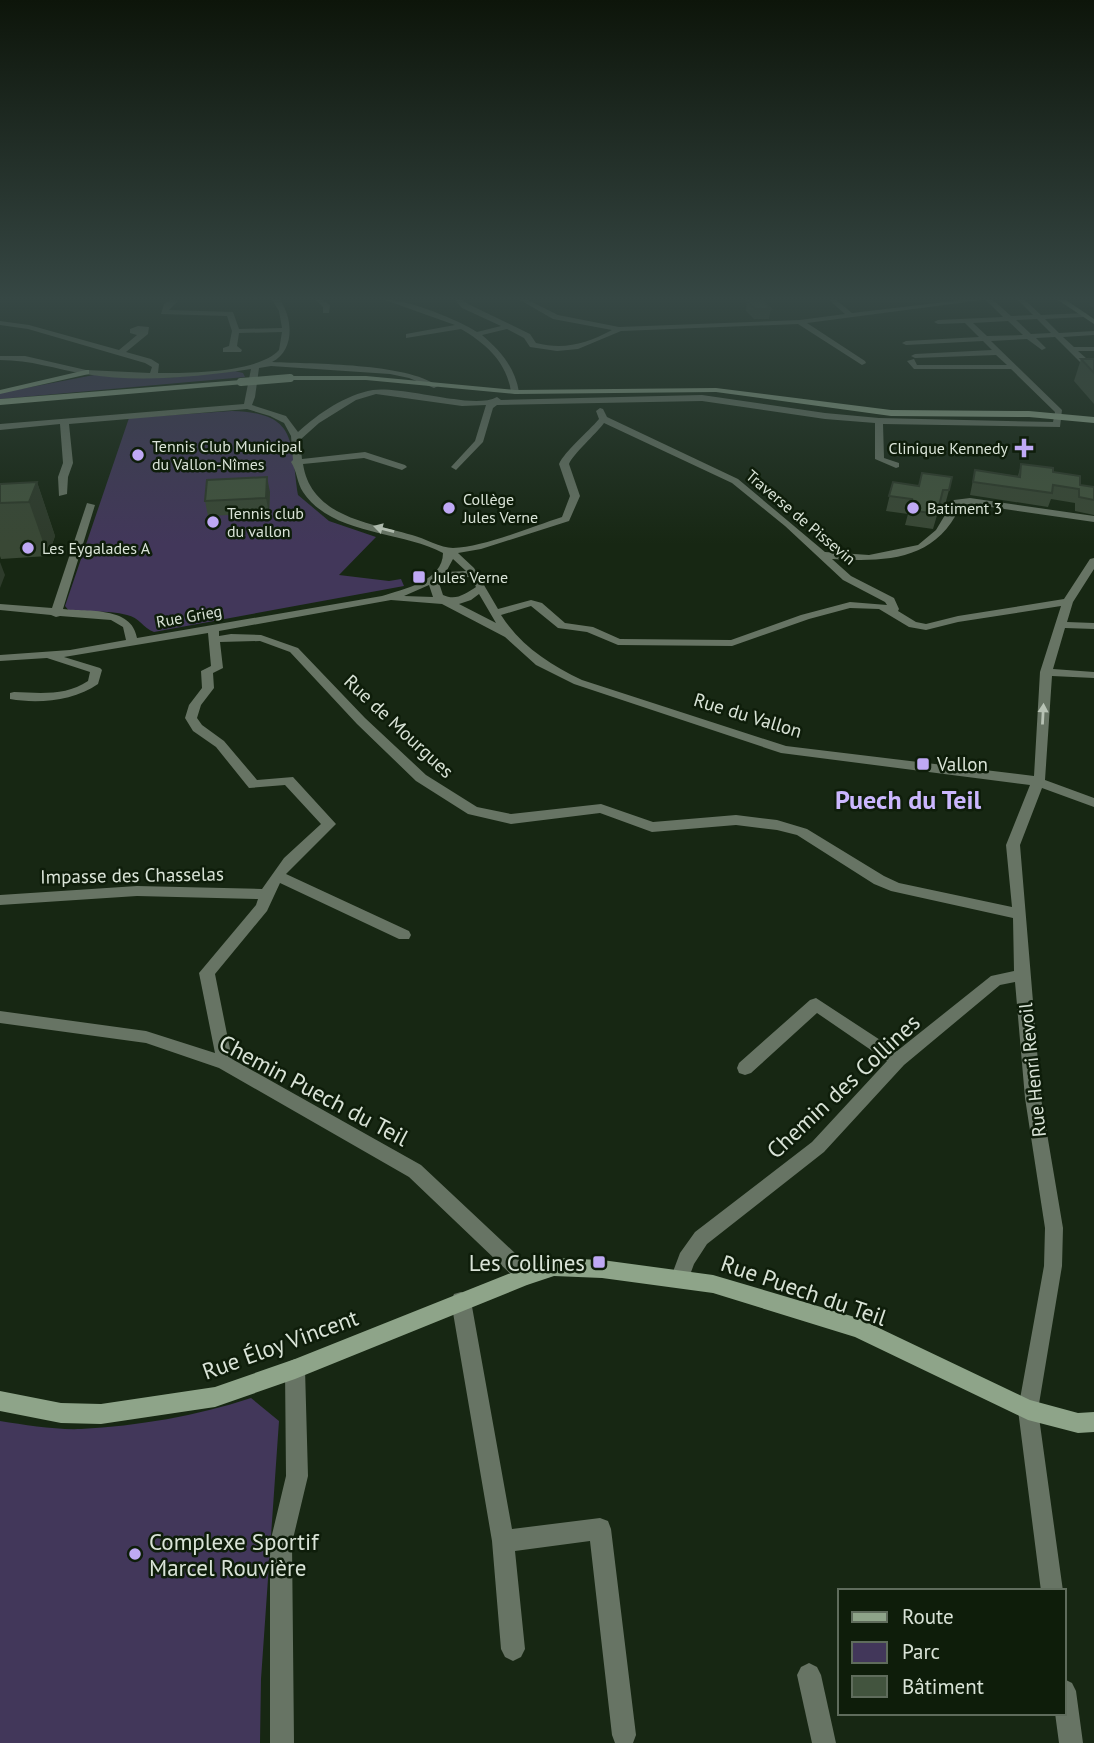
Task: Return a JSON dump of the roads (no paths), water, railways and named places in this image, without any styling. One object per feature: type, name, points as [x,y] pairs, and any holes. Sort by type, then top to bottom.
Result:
[{"type":"main road","points":[[0,392],[46,381]]},
{"type":"main road","points":[[0,402],[249,381]]},
{"type":"main road","points":[[394,381],[497,392],[716,390],[891,412],[1029,414],[1060,426],[1094,419]]},
{"type":"main road","name":"Rue Puech du Teil","points":[[526,1276],[554,1268],[602,1269],[680,1278],[758,1296],[858,1328],[1028,1410],[1078,1423],[1094,1422]]},
{"type":"main road","name":"Rue Éloy Vincent","points":[[0,1401],[61,1413],[101,1414],[215,1397],[295,1369],[526,1276]]},
{"type":"street","points":[[247,406],[253,381]]},
{"type":"street","points":[[423,381],[434,386]]},
{"type":"street","points":[[513,381],[515,392]]},
{"type":"street","points":[[296,439],[316,421],[364,393],[390,393],[462,404],[702,398],[878,421],[1060,426],[1059,412],[1029,381]]},
{"type":"street","points":[[496,403],[497,392]]},
{"type":"street","points":[[444,602],[434,591],[434,583],[448,561],[448,552],[477,547],[566,519],[575,496],[564,464],[603,419],[597,402]]},
{"type":"street","points":[[456,467],[479,442],[489,407],[496,403]]},
{"type":"street","points":[[0,427],[247,406],[287,421],[316,421]]},
{"type":"street","name":"Traverse de Pissevin","points":[[603,419],[725,475],[769,508],[847,578],[890,600],[895,613]]},
{"type":"street","points":[[62,494],[63,477],[68,463],[64,421]]},
{"type":"street","name":"Rue du Vallon","points":[[287,421],[293,427],[296,462],[307,492],[330,510],[348,519],[413,537],[461,560],[473,574],[508,635],[527,655],[553,671],[578,682],[785,750],[1038,782],[1094,803]]},
{"type":"street","points":[[878,421],[880,459],[896,465]]},
{"type":"street","points":[[296,462],[365,455],[402,467]]},
{"type":"street","points":[[824,555],[833,558],[869,558],[921,547],[940,532],[957,502],[970,500],[1094,519]]},
{"type":"street","points":[[56,614],[90,505]]},
{"type":"street","points":[[461,560],[477,547]]},
{"type":"street","name":"Rue Henri Revoil","points":[[1052,1589],[1028,1410],[1053,1265],[1054,1228],[1033,1098],[1013,845],[1038,782],[1046,672],[1068,602],[1090,574],[1094,561]]},
{"type":"street","name":"Rue Grieg","points":[[0,658],[50,656],[132,642],[214,634],[384,598],[416,589],[439,575],[473,574]]},
{"type":"street","name":"Rue Grieg","points":[[384,598],[444,602],[467,598],[481,588]]},
{"type":"street","name":"Rue du Vallon","points":[[444,602],[508,635]]},
{"type":"street","points":[[495,614],[531,603],[538,605],[562,626],[589,629],[618,642],[732,643],[805,617],[850,605],[881,606],[913,625],[926,627],[1068,602]]},
{"type":"street","points":[[0,607],[112,617],[127,621],[131,628],[132,642]]},
{"type":"street","points":[[1060,625],[1094,626]]},
{"type":"street","points":[[214,634],[217,668],[207,671],[208,688],[195,705],[191,718],[197,728],[220,744],[254,785],[288,780],[330,824],[289,859],[266,894],[262,908],[207,973],[225,1063]]},
{"type":"street","name":"Rue de Mourgues","points":[[214,634],[261,638],[294,650],[361,721],[422,778],[461,804],[486,816],[525,819],[601,808],[652,827],[736,820],[777,825],[802,832],[879,880],[897,887],[1020,914]]},
{"type":"street","points":[[14,696],[61,695],[84,690],[94,682],[96,670],[50,656]]},
{"type":"street","points":[[1046,672],[1094,675]]},
{"type":"street","points":[[278,876],[325,895],[404,936]]},
{"type":"street","name":"Impasse des Chasselas","points":[[0,900],[137,891],[266,894]]},
{"type":"street","name":"Chemin des Collines","points":[[680,1278],[701,1238],[818,1147],[898,1060],[996,980],[1022,975]]},
{"type":"street","points":[[745,1068],[816,1003],[898,1060]]},
{"type":"street","name":"Chemin Puech du Teil","points":[[0,1017],[146,1037],[225,1063],[415,1171],[526,1276]]},
{"type":"street","points":[[461,1301],[503,1541],[513,1649]]},
{"type":"street","points":[[282,1743],[281,1543],[297,1476],[295,1369]]},
{"type":"street","points":[[503,1541],[600,1529],[624,1735]]},
{"type":"street","points":[[809,1675],[824,1743]]},
{"type":"street","points":[[1066,1708],[1070,1743]]},
{"type":"place","name":"Clinique Kennedy","points":[[1024,448]]},
{"type":"place","name":"Tennis Club Municipal du Vallon-Nîmes","points":[[138,455]]},
{"type":"place","name":"Collège Jules Verne","points":[[449,508]]},
{"type":"place","name":"Batiment 3","points":[[913,508]]},
{"type":"place","name":"Tennis club du vallon","points":[[213,522]]},
{"type":"place","name":"Les Eygalades A","points":[[28,548]]},
{"type":"place","name":"Jules Verne","points":[[419,577]]},
{"type":"place","name":"Vallon","points":[[923,764]]},
{"type":"place","name":"Les Collines","points":[[599,1262]]},
{"type":"place","name":"Complexe Sportif Marcel Rouvière","points":[[135,1554]]},
{"type":"district","name":"Puech du Teil","points":[[908,799]]}]
